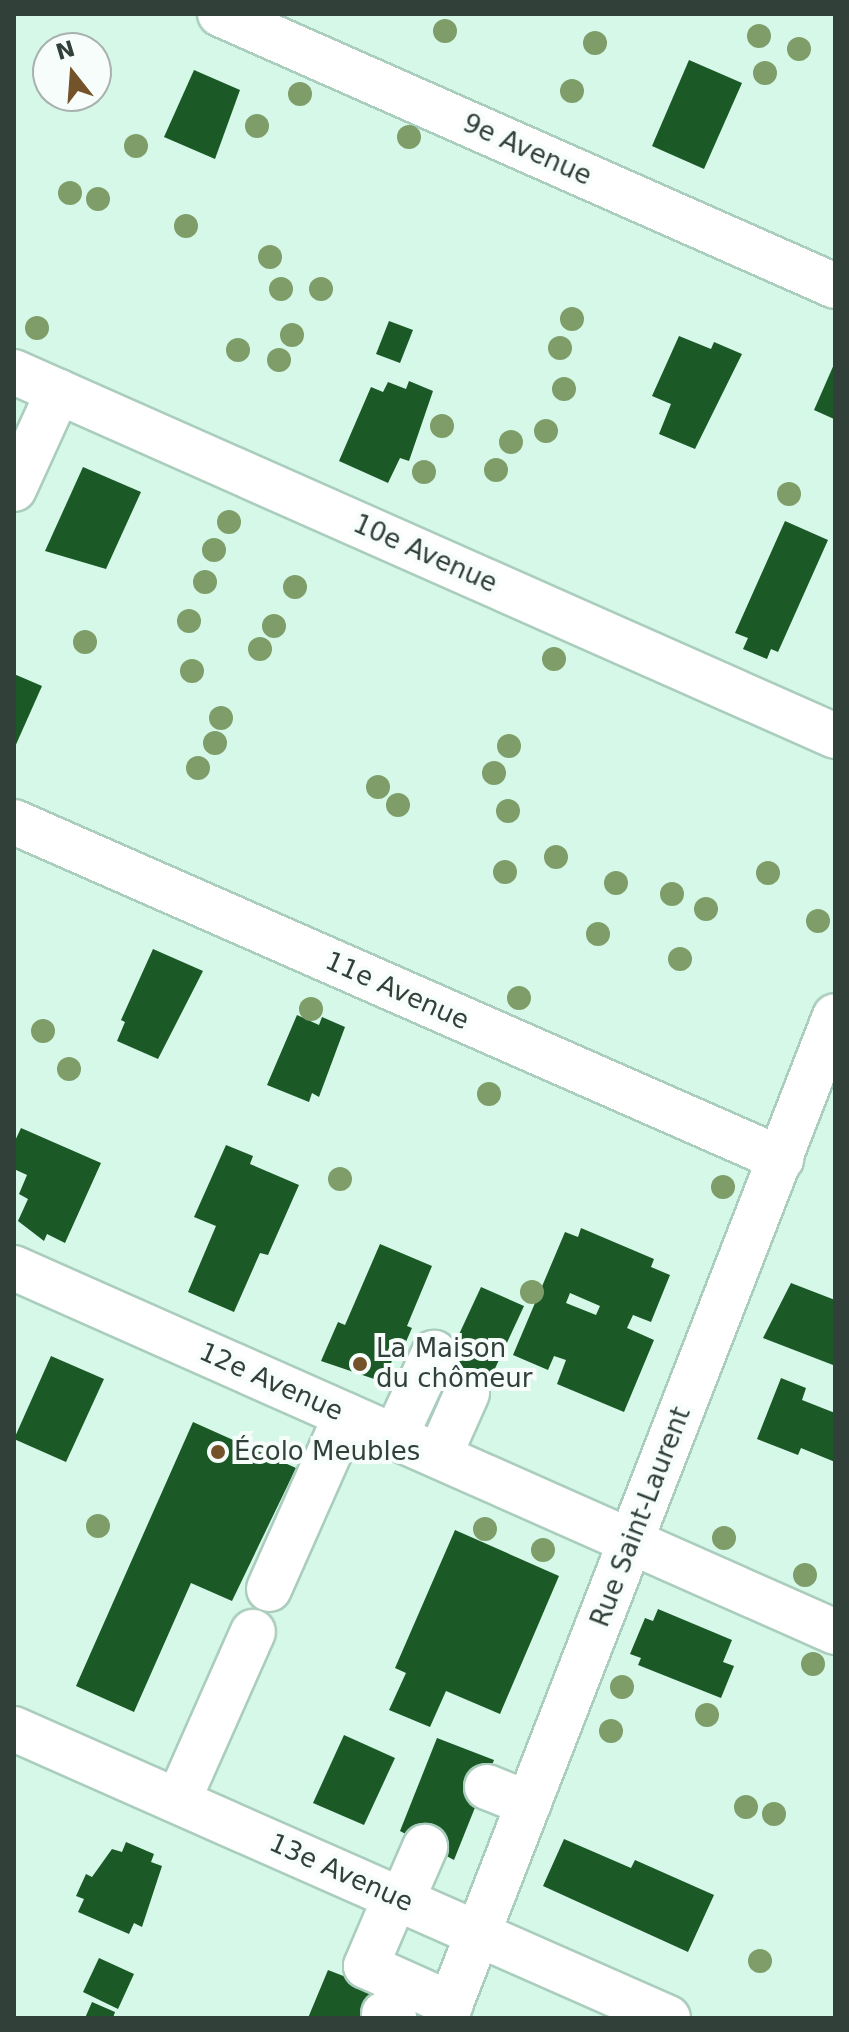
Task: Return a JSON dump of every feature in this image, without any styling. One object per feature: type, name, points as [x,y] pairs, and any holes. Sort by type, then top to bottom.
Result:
[{"type":"street","name":"9e Avenue","points":[[220,14],[835,286]]},
{"type":"street","name":"10e Avenue","points":[[14,372],[835,736]]},
{"type":"street","points":[[14,489],[58,392]]},
{"type":"street","name":"11e Avenue","points":[[14,822],[781,1159]]},
{"type":"street","name":"Rue Saint-Laurent","points":[[448,2011],[835,1016]]},
{"type":"street","name":"12e Avenue","points":[[14,1268],[835,1632]]},
{"type":"street","points":[[395,1437],[434,1353]]},
{"type":"street","points":[[439,1456],[467,1393]]},
{"type":"street","points":[[269,1589],[346,1415]]},
{"type":"street","points":[[178,1801],[253,1632]]},
{"type":"street","name":"13e Avenue","points":[[14,1729],[668,2018]]},
{"type":"street","points":[[487,1787],[529,1804]]},
{"type":"street","points":[[425,1847],[366,1966],[448,2011]]},
{"type":"building","points":[[689,60],[742,83],[704,169],[652,146]]},
{"type":"building","points":[[194,70],[240,90],[215,159],[164,137]]},
{"type":"building","points":[[389,321],[413,330],[400,363],[376,354]]},
{"type":"building","points":[[679,336],[711,349],[714,342],[742,354],[695,449],[659,434],[671,404],[652,396]]},
{"type":"building","points":[[835,362],[835,417],[834,419],[814,410]]},
{"type":"building","points":[[409,381],[433,391],[409,461],[400,458],[388,483],[339,461],[371,387],[383,392],[388,382],[406,389]]},
{"type":"building","points":[[83,467],[141,492],[106,569],[45,551]]},
{"type":"building","points":[[785,521],[828,540],[778,652],[771,649],[767,659],[743,649],[748,638],[735,633]]},
{"type":"building","points":[[14,674],[42,686],[14,749]]},
{"type":"building","points":[[153,949],[203,971],[158,1059],[117,1041],[125,1022],[121,1020]]},
{"type":"building","points":[[297,1015],[319,1025],[322,1017],[345,1027],[319,1097],[312,1093],[309,1102],[267,1085]]},
{"type":"building","points":[[21,1128],[101,1163],[65,1243],[47,1234],[44,1241],[18,1221],[28,1199],[19,1194],[27,1175],[14,1169],[14,1143]]},
{"type":"building","points":[[226,1145],[253,1156],[250,1164],[299,1185],[268,1255],[260,1253],[234,1312],[188,1292],[216,1226],[194,1217]]},
{"type":"building","points":[[581,1228],[654,1259],[651,1267],[670,1275],[651,1322],[633,1315],[627,1328],[654,1340],[624,1412],[557,1384],[566,1360],[554,1356],[548,1370],[513,1355],[565,1232],[578,1237]],"holes":[[[570,1293],[600,1306],[596,1315],[566,1303]]]},
{"type":"building","points":[[380,1244],[432,1266],[407,1326],[412,1328],[405,1344],[400,1342],[383,1382],[321,1361],[338,1322],[345,1325]]},
{"type":"building","points":[[791,1283],[835,1300],[833,1365],[763,1338]]},
{"type":"building","points":[[481,1287],[524,1306],[485,1390],[442,1371]]},
{"type":"building","points":[[51,1356],[104,1379],[66,1462],[14,1439]]},
{"type":"building","points":[[781,1378],[806,1388],[802,1400],[835,1413],[835,1462],[801,1448],[798,1455],[757,1439]]},
{"type":"building","points":[[193,1422],[296,1468],[232,1601],[191,1583],[134,1712],[76,1686]]},
{"type":"building","points":[[455,1530],[559,1576],[500,1714],[446,1691],[430,1727],[389,1710],[406,1673],[395,1668]]},
{"type":"building","points":[[658,1609],[732,1640],[723,1662],[734,1666],[721,1698],[638,1665],[641,1658],[630,1654],[645,1618],[653,1621]]},
{"type":"building","points":[[344,1735],[395,1758],[364,1825],[313,1803]]},
{"type":"building","points":[[437,1738],[494,1760],[454,1860],[400,1831]]},
{"type":"building","points":[[564,1839],[631,1868],[635,1860],[714,1895],[688,1952],[543,1886]]},
{"type":"building","points":[[126,1842],[154,1854],[151,1862],[162,1866],[142,1927],[134,1923],[129,1934],[78,1912],[84,1899],[76,1896],[86,1874],[92,1877],[112,1849],[122,1852]]},
{"type":"building","points":[[99,1958],[134,1974],[118,2009],[83,1992]]},
{"type":"building","points":[[328,1970],[392,1995],[383,2018],[308,2018]]},
{"type":"building","points":[[92,2002],[115,2012],[113,2018],[85,2018]]},
{"type":"place","name":"La Maison du chômeur","points":[[360,1364]]},
{"type":"place","name":"Écolo Meubles","points":[[218,1452]]}]
